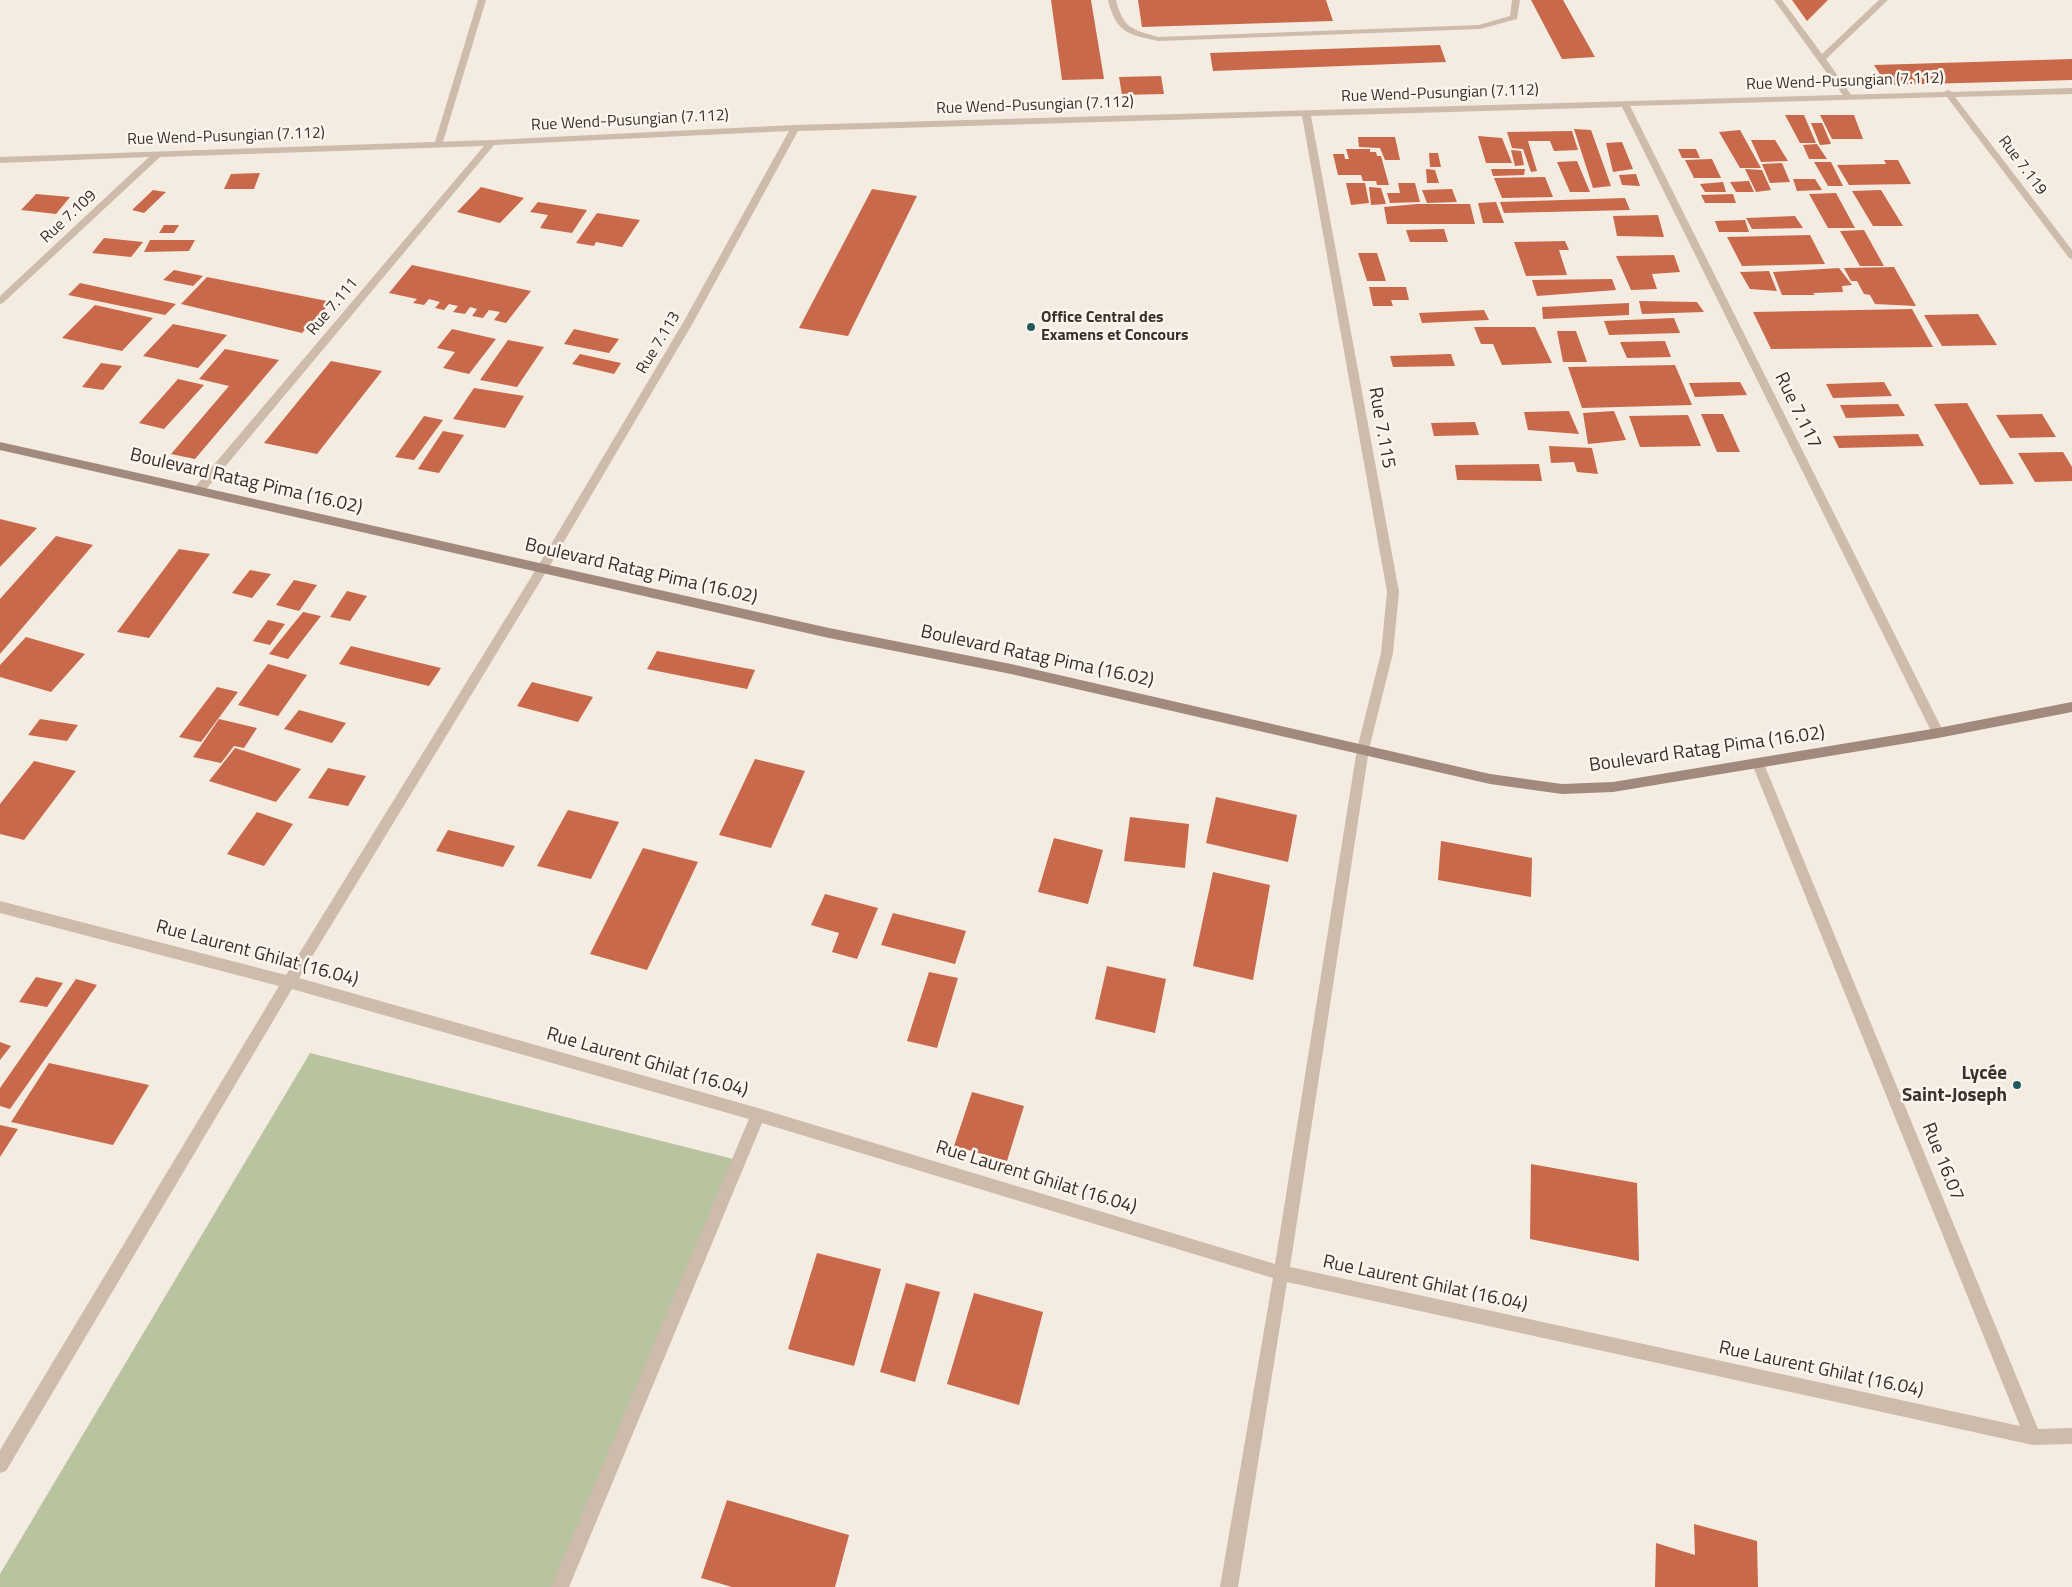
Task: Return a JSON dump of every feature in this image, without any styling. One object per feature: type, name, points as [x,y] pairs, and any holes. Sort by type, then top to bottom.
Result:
[{"type":"street","points":[[438,145],[482,0]]},
{"type":"street","points":[[1112,0],[1115,17],[1128,31],[1159,39],[1480,27],[1514,17],[1516,0]]},
{"type":"street","points":[[1778,0],[1848,96]]},
{"type":"street","points":[[1822,59],[1884,0]]},
{"type":"street","name":"Rue Wend-Pusungian (7.112)","points":[[0,160],[491,143],[795,128],[1948,93],[2072,91]]},
{"type":"street","name":"Rue 7.119","points":[[1948,93],[2072,256]]},
{"type":"street","name":"Rue 7.117","points":[[1625,104],[1938,733]]},
{"type":"street","name":"Rue 7.115","points":[[1228,1587],[1281,1273],[1362,750],[1386,652],[1393,592],[1306,113]]},
{"type":"street","name":"Rue 7.113","points":[[0,1465],[289,982],[542,569],[689,321],[795,128]]},
{"type":"street","name":"Rue 7.111","points":[[199,490],[491,143]]},
{"type":"street","name":"Rue 7.109","points":[[0,302],[159,154]]},
{"type":"street","name":"Boulevard Ratag Pima (16.02)","points":[[0,446],[829,633],[1011,669],[1490,778],[1562,789],[1613,786],[1758,764],[1938,733],[2072,707]]},
{"type":"street","name":"Rue 16.07","points":[[1758,764],[2033,1437]]},
{"type":"street","name":"Rue Laurent Ghilat (16.04)","points":[[0,907],[289,982],[758,1115],[1281,1273],[2033,1437],[2072,1436]]},
{"type":"street","points":[[560,1587],[758,1115]]},
{"type":"green space","points":[[310,1053],[741,1161],[568,1587],[0,1587],[0,1574]]},
{"type":"building","points":[[1051,0],[1091,0],[1104,79],[1062,80]]},
{"type":"building","points":[[1138,0],[1326,0],[1333,21],[1142,27]]},
{"type":"building","points":[[1531,0],[1563,0],[1595,57],[1562,59]]},
{"type":"building","points":[[1792,0],[1828,0],[1807,21]]},
{"type":"building","points":[[1440,45],[1446,62],[1213,71],[1210,53]]},
{"type":"building","points":[[2072,59],[2072,80],[1887,85],[1874,65]]},
{"type":"building","points":[[1161,76],[1164,94],[1122,95],[1119,77]]},
{"type":"building","points":[[1785,115],[1804,115],[1816,143],[1800,143]]},
{"type":"building","points":[[1820,115],[1854,115],[1863,139],[1832,139]]},
{"type":"building","points":[[1811,123],[1822,123],[1831,144],[1820,145]]},
{"type":"building","points":[[1574,129],[1591,130],[1611,186],[1593,188]]},
{"type":"building","points":[[1740,130],[1761,168],[1740,168],[1719,132]]},
{"type":"building","points":[[1572,131],[1578,150],[1554,151],[1550,141],[1528,141],[1537,171],[1531,172],[1523,149],[1512,148],[1507,132]]},
{"type":"building","points":[[1478,136],[1502,138],[1512,163],[1486,163]]},
{"type":"building","points":[[1358,137],[1395,137],[1400,160],[1385,160],[1380,148],[1359,147]]},
{"type":"building","points":[[1751,140],[1775,140],[1788,161],[1761,162]]},
{"type":"building","points":[[1622,142],[1633,169],[1613,172],[1606,143]]},
{"type":"building","points":[[1817,144],[1827,159],[1809,159],[1803,145]]},
{"type":"building","points":[[1346,149],[1370,149],[1370,152],[1376,152],[1377,156],[1381,156],[1389,185],[1377,185],[1376,181],[1363,181],[1361,175],[1338,175],[1333,154],[1344,154],[1345,159],[1349,159]]},
{"type":"building","points":[[1678,149],[1696,149],[1700,158],[1682,158]]},
{"type":"building","points":[[1511,150],[1521,151],[1524,165],[1515,166]]},
{"type":"building","points":[[1429,153],[1438,153],[1441,167],[1430,167]]},
{"type":"building","points":[[1712,159],[1721,178],[1694,178],[1685,160]]},
{"type":"building","points":[[1884,160],[1898,160],[1911,184],[1849,185],[1837,165],[1886,164]]},
{"type":"building","points":[[1577,161],[1590,192],[1570,192],[1557,162]]},
{"type":"building","points":[[1814,162],[1831,162],[1843,186],[1828,186]]},
{"type":"building","points":[[1782,163],[1790,182],[1770,183],[1762,164]]},
{"type":"building","points":[[1426,169],[1435,170],[1439,183],[1427,183]]},
{"type":"building","points":[[1491,169],[1525,169],[1524,175],[1493,176]]},
{"type":"building","points":[[1745,169],[1762,170],[1771,190],[1756,192]]},
{"type":"building","points":[[260,173],[254,189],[224,189],[231,174]]},
{"type":"building","points":[[1636,174],[1640,186],[1622,185],[1619,175]]},
{"type":"building","points":[[1545,177],[1553,197],[1502,198],[1494,178]]},
{"type":"building","points":[[1793,179],[1815,179],[1822,190],[1797,191]]},
{"type":"building","points":[[1749,181],[1754,192],[1736,192],[1730,182]]},
{"type":"building","points":[[1723,182],[1726,192],[1705,192],[1700,184]]},
{"type":"building","points":[[1346,183],[1365,183],[1369,203],[1351,205]]},
{"type":"building","points":[[1398,183],[1415,183],[1420,202],[1390,203],[1387,193],[1400,193]]},
{"type":"building","points":[[481,187],[524,198],[500,223],[457,212]]},
{"type":"building","points":[[1369,187],[1381,188],[1386,204],[1371,205]]},
{"type":"building","points":[[872,189],[917,196],[848,336],[799,328]]},
{"type":"building","points":[[1452,189],[1457,202],[1427,203],[1422,190]]},
{"type":"building","points":[[153,190],[166,192],[144,213],[132,210]]},
{"type":"building","points":[[1881,190],[1903,226],[1873,226],[1852,191]]},
{"type":"building","points":[[1836,193],[1855,228],[1828,228],[1809,194]]},
{"type":"building","points":[[36,194],[70,197],[56,214],[21,210]]},
{"type":"building","points":[[1733,194],[1736,203],[1705,203],[1701,195]]},
{"type":"building","points":[[1625,198],[1630,210],[1504,213],[1500,202]]},
{"type":"building","points":[[538,202],[587,210],[572,233],[540,228],[548,215],[530,212]]},
{"type":"building","points":[[1496,202],[1504,223],[1483,223],[1478,203]]},
{"type":"building","points":[[1417,204],[1470,204],[1475,224],[1387,224],[1384,207]]},
{"type":"building","points":[[597,213],[640,220],[622,247],[596,242],[594,246],[576,243]]},
{"type":"building","points":[[1658,215],[1664,237],[1617,236],[1613,216]]},
{"type":"building","points":[[1795,216],[1803,228],[1752,229],[1746,218]]},
{"type":"building","points":[[1745,220],[1749,232],[1719,232],[1715,221]]},
{"type":"building","points":[[164,225],[179,225],[174,233],[159,233]]},
{"type":"building","points":[[1444,229],[1448,242],[1410,242],[1406,230]]},
{"type":"building","points":[[1864,230],[1884,266],[1860,266],[1840,231]]},
{"type":"building","points":[[1810,235],[1825,264],[1742,266],[1727,237]]},
{"type":"building","points":[[104,238],[143,242],[131,257],[92,253]]},
{"type":"building","points":[[150,240],[195,240],[189,251],[144,252]]},
{"type":"building","points":[[1565,241],[1569,250],[1559,250],[1567,275],[1526,276],[1514,242]]},
{"type":"building","points":[[1358,253],[1377,253],[1386,281],[1367,281]]},
{"type":"building","points":[[1674,255],[1680,272],[1652,274],[1657,289],[1631,290],[1616,256]]},
{"type":"building","points":[[412,265],[531,291],[506,323],[494,320],[500,312],[489,310],[483,318],[472,316],[477,309],[470,307],[465,314],[453,312],[458,306],[449,304],[444,310],[435,308],[440,302],[429,299],[424,305],[413,303],[417,299],[389,293]]},
{"type":"building","points":[[1894,267],[1916,306],[1875,304],[1870,295],[1864,294],[1857,281],[1851,281],[1844,268]]},
{"type":"building","points":[[1839,268],[1852,285],[1842,286],[1843,292],[1813,293],[1815,295],[1782,295],[1773,272]]},
{"type":"building","points":[[174,270],[203,276],[193,286],[163,280]]},
{"type":"building","points":[[1769,271],[1777,291],[1750,289],[1740,272]]},
{"type":"building","points":[[207,277],[332,302],[302,333],[181,304]]},
{"type":"building","points":[[1612,279],[1616,290],[1537,296],[1532,280]]},
{"type":"building","points":[[80,283],[176,304],[165,315],[68,295]]},
{"type":"building","points":[[1369,287],[1406,287],[1409,300],[1391,300],[1393,306],[1373,306]]},
{"type":"building","points":[[1639,301],[1697,302],[1704,312],[1642,314]]},
{"type":"building","points":[[1629,303],[1629,315],[1543,319],[1542,307]]},
{"type":"building","points":[[95,305],[153,318],[122,351],[62,338]]},
{"type":"building","points":[[1912,309],[1933,347],[1771,349],[1753,312]]},
{"type":"building","points":[[1484,310],[1489,320],[1422,323],[1419,313]]},
{"type":"building","points":[[1978,314],[1997,345],[1942,346],[1924,315]]},
{"type":"building","points":[[1674,318],[1680,333],[1609,335],[1604,321]]},
{"type":"building","points":[[173,324],[227,335],[198,368],[143,356]]},
{"type":"building","points":[[1474,327],[1535,327],[1552,363],[1502,365],[1493,344],[1481,344]]},
{"type":"building","points":[[452,329],[496,339],[469,374],[443,368],[455,352],[437,348]]},
{"type":"building","points":[[574,329],[619,339],[609,353],[564,344]]},
{"type":"building","points":[[1557,331],[1576,331],[1587,362],[1563,362]]},
{"type":"building","points":[[508,340],[544,347],[517,387],[480,380]]},
{"type":"building","points":[[1665,341],[1671,357],[1627,358],[1620,342]]},
{"type":"building","points":[[225,349],[279,360],[195,459],[171,454],[229,386],[199,379]]},
{"type":"building","points":[[580,354],[621,363],[614,374],[572,364]]},
{"type":"building","points":[[1451,354],[1455,366],[1393,367],[1390,356]]},
{"type":"building","points":[[331,361],[382,371],[317,454],[264,443]]},
{"type":"building","points":[[101,363],[122,366],[103,390],[82,387]]},
{"type":"building","points":[[1675,365],[1692,405],[1582,408],[1568,367]]},
{"type":"building","points":[[178,379],[204,385],[164,429],[139,423]]},
{"type":"building","points":[[1740,382],[1747,395],[1695,397],[1689,383]]},
{"type":"building","points":[[1884,382],[1892,396],[1833,398],[1826,384]]},
{"type":"building","points":[[474,388],[524,396],[505,428],[453,419]]},
{"type":"building","points":[[1967,403],[2014,484],[1980,485],[1934,404]]},
{"type":"building","points":[[1898,404],[1905,416],[1846,418],[1840,405]]},
{"type":"building","points":[[1569,411],[1579,434],[1528,430],[1524,412]]},
{"type":"building","points":[[1614,411],[1626,440],[1588,444],[1583,413]]},
{"type":"building","points":[[1701,414],[1723,414],[1740,452],[1717,452]]},
{"type":"building","points":[[2042,414],[2056,437],[2010,438],[1996,415]]},
{"type":"building","points":[[1688,415],[1701,446],[1640,447],[1629,416]]},
{"type":"building","points":[[424,416],[443,420],[414,460],[395,457]]},
{"type":"building","points":[[1475,422],[1479,435],[1434,436],[1431,423]]},
{"type":"building","points":[[443,431],[464,435],[439,473],[418,469]]},
{"type":"building","points":[[1918,434],[1924,446],[1839,448],[1833,436]]},
{"type":"building","points":[[1549,446],[1592,448],[1598,474],[1577,472],[1574,462],[1551,463]]},
{"type":"building","points":[[2063,452],[2072,467],[2072,481],[2035,482],[2018,453]]},
{"type":"building","points":[[1539,464],[1542,481],[1457,480],[1455,465]]},
{"type":"building","points":[[0,519],[37,528],[0,567]]},
{"type":"building","points":[[56,536],[93,545],[0,654],[0,599]]},
{"type":"building","points":[[179,549],[210,554],[149,638],[117,632]]},
{"type":"building","points":[[250,570],[271,574],[252,598],[232,593]]},
{"type":"building","points":[[294,580],[317,585],[299,611],[276,605]]},
{"type":"building","points":[[347,591],[367,596],[350,621],[330,617]]},
{"type":"building","points":[[303,612],[321,616],[288,659],[269,654]]},
{"type":"building","points":[[268,620],[285,624],[270,645],[253,641]]},
{"type":"building","points":[[26,637],[85,654],[51,692],[0,677],[0,665]]},
{"type":"building","points":[[351,646],[441,668],[429,686],[339,664]]},
{"type":"building","points":[[657,651],[755,670],[747,689],[647,669]]},
{"type":"building","points":[[268,664],[307,675],[278,716],[238,705]]},
{"type":"building","points":[[532,682],[593,697],[578,722],[517,706]]},
{"type":"building","points":[[217,687],[238,692],[201,742],[179,737]]},
{"type":"building","points":[[299,710],[346,723],[332,743],[284,729]]},
{"type":"building","points":[[40,719],[78,725],[67,741],[28,735]]},
{"type":"building","points":[[219,719],[257,728],[244,748],[234,746],[221,763],[193,757]]},
{"type":"building","points":[[235,748],[301,769],[276,802],[209,781]]},
{"type":"building","points":[[755,759],[805,771],[771,848],[719,835]]},
{"type":"building","points":[[34,761],[76,771],[24,840],[0,834],[0,804]]},
{"type":"building","points":[[328,768],[366,776],[348,806],[308,798]]},
{"type":"building","points":[[1216,797],[1297,815],[1288,862],[1206,843]]},
{"type":"building","points":[[568,810],[619,822],[591,879],[537,866]]},
{"type":"building","points":[[257,812],[293,824],[264,866],[227,854]]},
{"type":"building","points":[[1130,817],[1189,824],[1185,868],[1124,861]]},
{"type":"building","points":[[448,830],[515,846],[503,867],[436,851]]},
{"type":"building","points":[[1054,838],[1103,850],[1088,904],[1038,892]]},
{"type":"building","points":[[1441,841],[1532,858],[1531,897],[1438,880]]},
{"type":"building","points":[[643,848],[698,862],[647,970],[590,954]]},
{"type":"building","points":[[1213,872],[1270,885],[1253,980],[1193,966]]},
{"type":"building","points":[[825,894],[878,908],[857,959],[832,952],[839,933],[811,925]]},
{"type":"building","points":[[893,913],[966,931],[955,964],[881,945]]},
{"type":"building","points":[[1107,966],[1166,979],[1155,1033],[1095,1019]]},
{"type":"building","points":[[929,972],[958,978],[937,1048],[907,1041]]},
{"type":"building","points":[[36,977],[63,983],[47,1007],[19,1002]]},
{"type":"building","points":[[76,979],[97,985],[10,1109],[0,1106],[0,1088]]},
{"type":"building","points":[[0,1042],[11,1046],[0,1060]]},
{"type":"building","points":[[49,1063],[149,1085],[113,1145],[11,1122]]},
{"type":"building","points":[[972,1092],[1024,1106],[1007,1161],[954,1146]]},
{"type":"building","points":[[0,1125],[18,1129],[0,1157]]},
{"type":"building","points":[[1531,1164],[1637,1183],[1639,1261],[1530,1239]]},
{"type":"building","points":[[817,1253],[881,1269],[854,1366],[788,1349]]},
{"type":"building","points":[[906,1283],[940,1292],[915,1382],[880,1372]]},
{"type":"building","points":[[974,1293],[1043,1312],[1019,1405],[947,1384]]},
{"type":"building","points":[[727,1500],[849,1535],[835,1587],[732,1587],[701,1578]]},
{"type":"building","points":[[1694,1524],[1757,1541],[1758,1587],[1655,1587],[1656,1543],[1695,1555]]},
{"type":"place","name":"Office Central des Examens et Concours","points":[[1031,327]]},
{"type":"place","name":"Lycée Saint-Joseph","points":[[2017,1085]]}]
